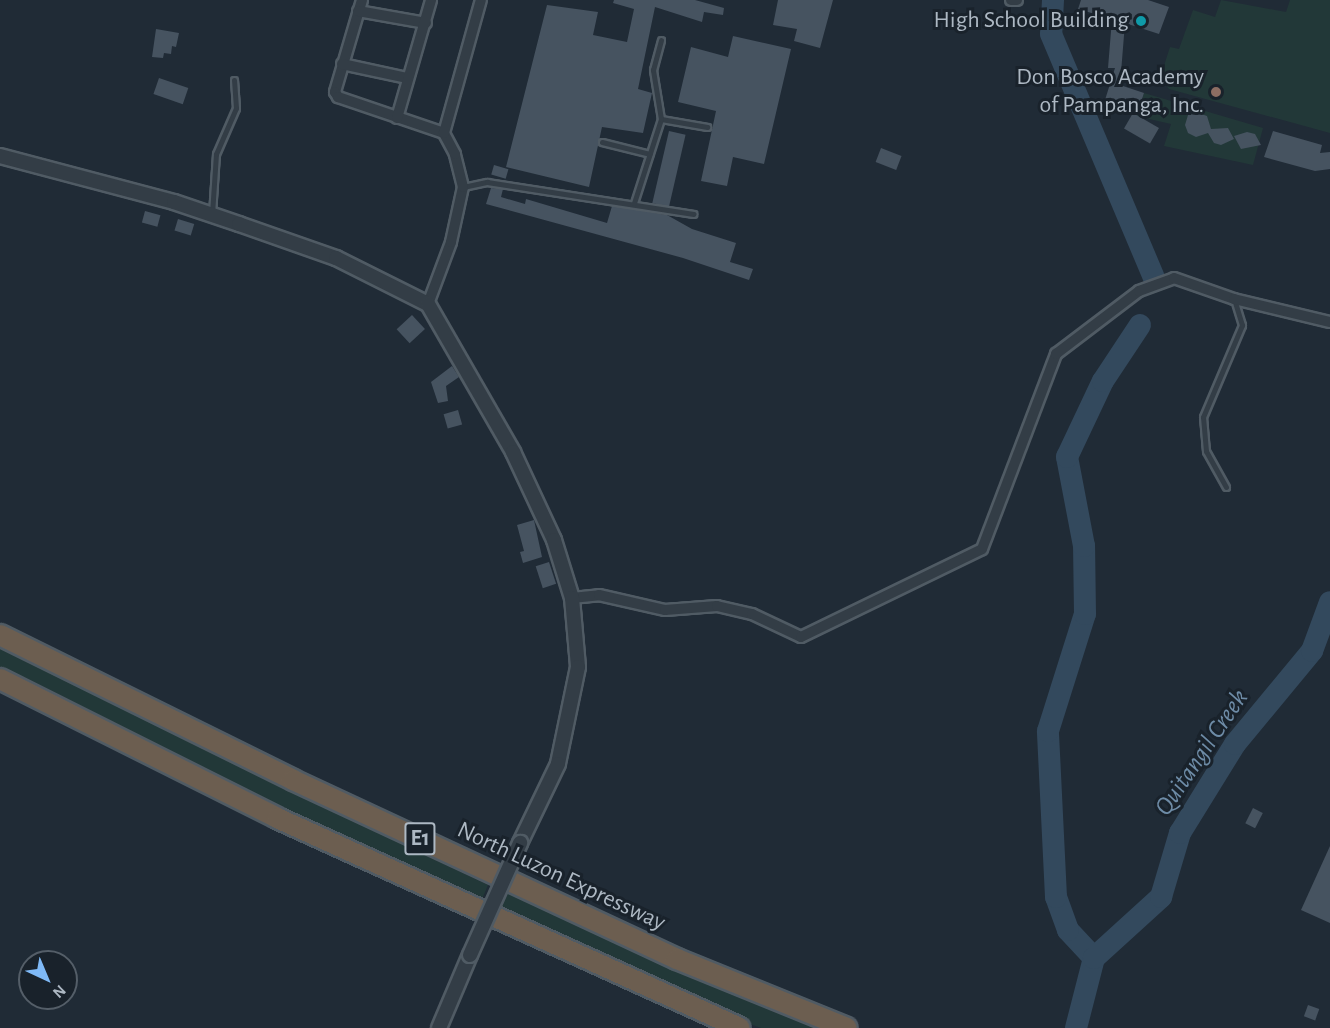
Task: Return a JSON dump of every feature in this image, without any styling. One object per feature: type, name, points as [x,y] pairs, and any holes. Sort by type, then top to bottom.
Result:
[{"type":"highway","name":"North Luzon Expressway","points":[[0,634],[293,780],[677,959],[847,1028]]},
{"type":"highway","name":"E1","points":[[0,679],[277,818],[740,1028]]},
{"type":"street","points":[[397,118],[431,0]]},
{"type":"street","points":[[444,134],[481,0]]},
{"type":"street","points":[[1011,0],[1017,0]]},
{"type":"street","points":[[426,23],[360,5],[335,92],[338,97],[444,134],[455,154],[463,187],[451,242],[428,304]]},
{"type":"street","points":[[342,64],[407,78]]},
{"type":"street","points":[[0,156],[212,215],[336,258],[428,304],[513,452],[554,540],[572,598],[578,666],[558,764],[520,843],[439,1028]]},
{"type":"street","points":[[572,598],[599,595],[665,610],[717,606],[752,614],[801,637],[982,549],[1056,354],[1090,331],[1120,302],[1174,278],[1234,299],[1330,322]]},
{"type":"lane","points":[[634,203],[661,119],[653,70],[661,40]]},
{"type":"lane","points":[[212,215],[216,154],[236,108],[234,80]]},
{"type":"lane","points":[[661,119],[706,127]]},
{"type":"lane","points":[[602,142],[650,154]]},
{"type":"lane","points":[[463,187],[487,182],[694,214]]},
{"type":"lane","points":[[1226,487],[1206,451],[1203,417],[1242,325],[1234,299]]},
{"type":"green space","points":[[1221,0],[1286,12],[1290,0],[1330,0],[1330,133],[1169,89],[1160,78],[1170,47],[1179,49],[1193,10],[1215,17]]},
{"type":"green space","points":[[1144,93],[1263,128],[1253,165],[1164,146],[1171,124],[1136,116]]},
{"type":"green space","points":[[0,645],[240,767],[488,885],[480,904],[0,668]]},
{"type":"green space","points":[[506,892],[821,1028],[761,1028],[750,1024],[497,912]]},
{"type":"building","points":[[614,0],[695,0],[724,8],[723,15],[704,12],[702,22],[655,7],[638,89],[652,93],[643,133],[602,127],[589,187],[506,167],[547,5],[598,12],[593,35],[627,42],[634,9],[613,3]]},
{"type":"building","points":[[778,0],[833,0],[820,48],[794,41],[797,29],[773,25]]},
{"type":"building","points":[[1081,0],[1148,0],[1169,7],[1159,34],[1125,23],[1120,85],[1144,93],[1138,111],[1105,100],[1115,68],[1108,68],[1112,19],[1078,9]]},
{"type":"building","points":[[156,29],[179,33],[176,47],[172,46],[171,54],[164,53],[163,58],[152,57]]},
{"type":"building","points":[[733,36],[791,49],[764,164],[733,157],[727,186],[701,181],[716,111],[678,102],[691,47],[728,57]]},
{"type":"building","points":[[159,78],[188,88],[183,104],[153,94]]},
{"type":"building","points":[[1133,113],[1159,128],[1150,144],[1124,129]]},
{"type":"building","points":[[1198,113],[1207,116],[1211,129],[1228,128],[1234,139],[1221,145],[1214,143],[1208,133],[1196,137],[1188,133],[1185,125],[1188,115]]},
{"type":"building","points":[[669,131],[686,135],[669,207],[652,203]]},
{"type":"building","points":[[1273,131],[1322,145],[1320,153],[1330,152],[1330,169],[1315,171],[1264,157]]},
{"type":"building","points":[[1247,132],[1255,134],[1261,145],[1241,149],[1234,136]]},
{"type":"building","points":[[881,148],[902,156],[896,170],[876,162]]},
{"type":"building","points":[[494,165],[508,169],[506,179],[491,175]]},
{"type":"building","points":[[491,188],[503,189],[501,197],[525,204],[526,199],[607,223],[612,206],[667,215],[692,229],[736,243],[730,262],[753,269],[749,280],[683,258],[486,204]]},
{"type":"building","points":[[145,211],[160,215],[157,227],[142,223]]},
{"type":"building","points":[[178,219],[194,224],[191,235],[174,230]]},
{"type":"building","points":[[412,315],[425,329],[410,343],[397,329]]},
{"type":"building","points":[[452,366],[459,377],[446,386],[448,401],[438,403],[431,382]]},
{"type":"building","points":[[458,410],[462,424],[448,429],[444,414]]},
{"type":"building","points":[[534,520],[542,557],[523,563],[520,552],[524,551],[517,525]]},
{"type":"building","points":[[549,562],[556,584],[543,588],[536,566]]},
{"type":"building","points":[[1253,808],[1263,813],[1255,828],[1245,823]]},
{"type":"building","points":[[1330,846],[1330,923],[1301,910]]},
{"type":"building","points":[[1308,1005],[1319,1009],[1315,1020],[1304,1016]]},
{"type":"waterway","points":[[1053,0],[1051,34],[1155,280]]},
{"type":"waterway","points":[[1094,958],[1068,930],[1056,897],[1048,731],[1085,614],[1084,546],[1067,457],[1103,381],[1140,325]]},
{"type":"waterway","name":"Quitangil Creek","points":[[1076,1028],[1094,958],[1161,897],[1180,833],[1235,744],[1312,651],[1330,602]]},
{"type":"place","name":"High School Building","points":[[1141,21]]},
{"type":"place","name":"Don Bosco Academy of Pampanga, Inc.","points":[[1216,92]]}]
